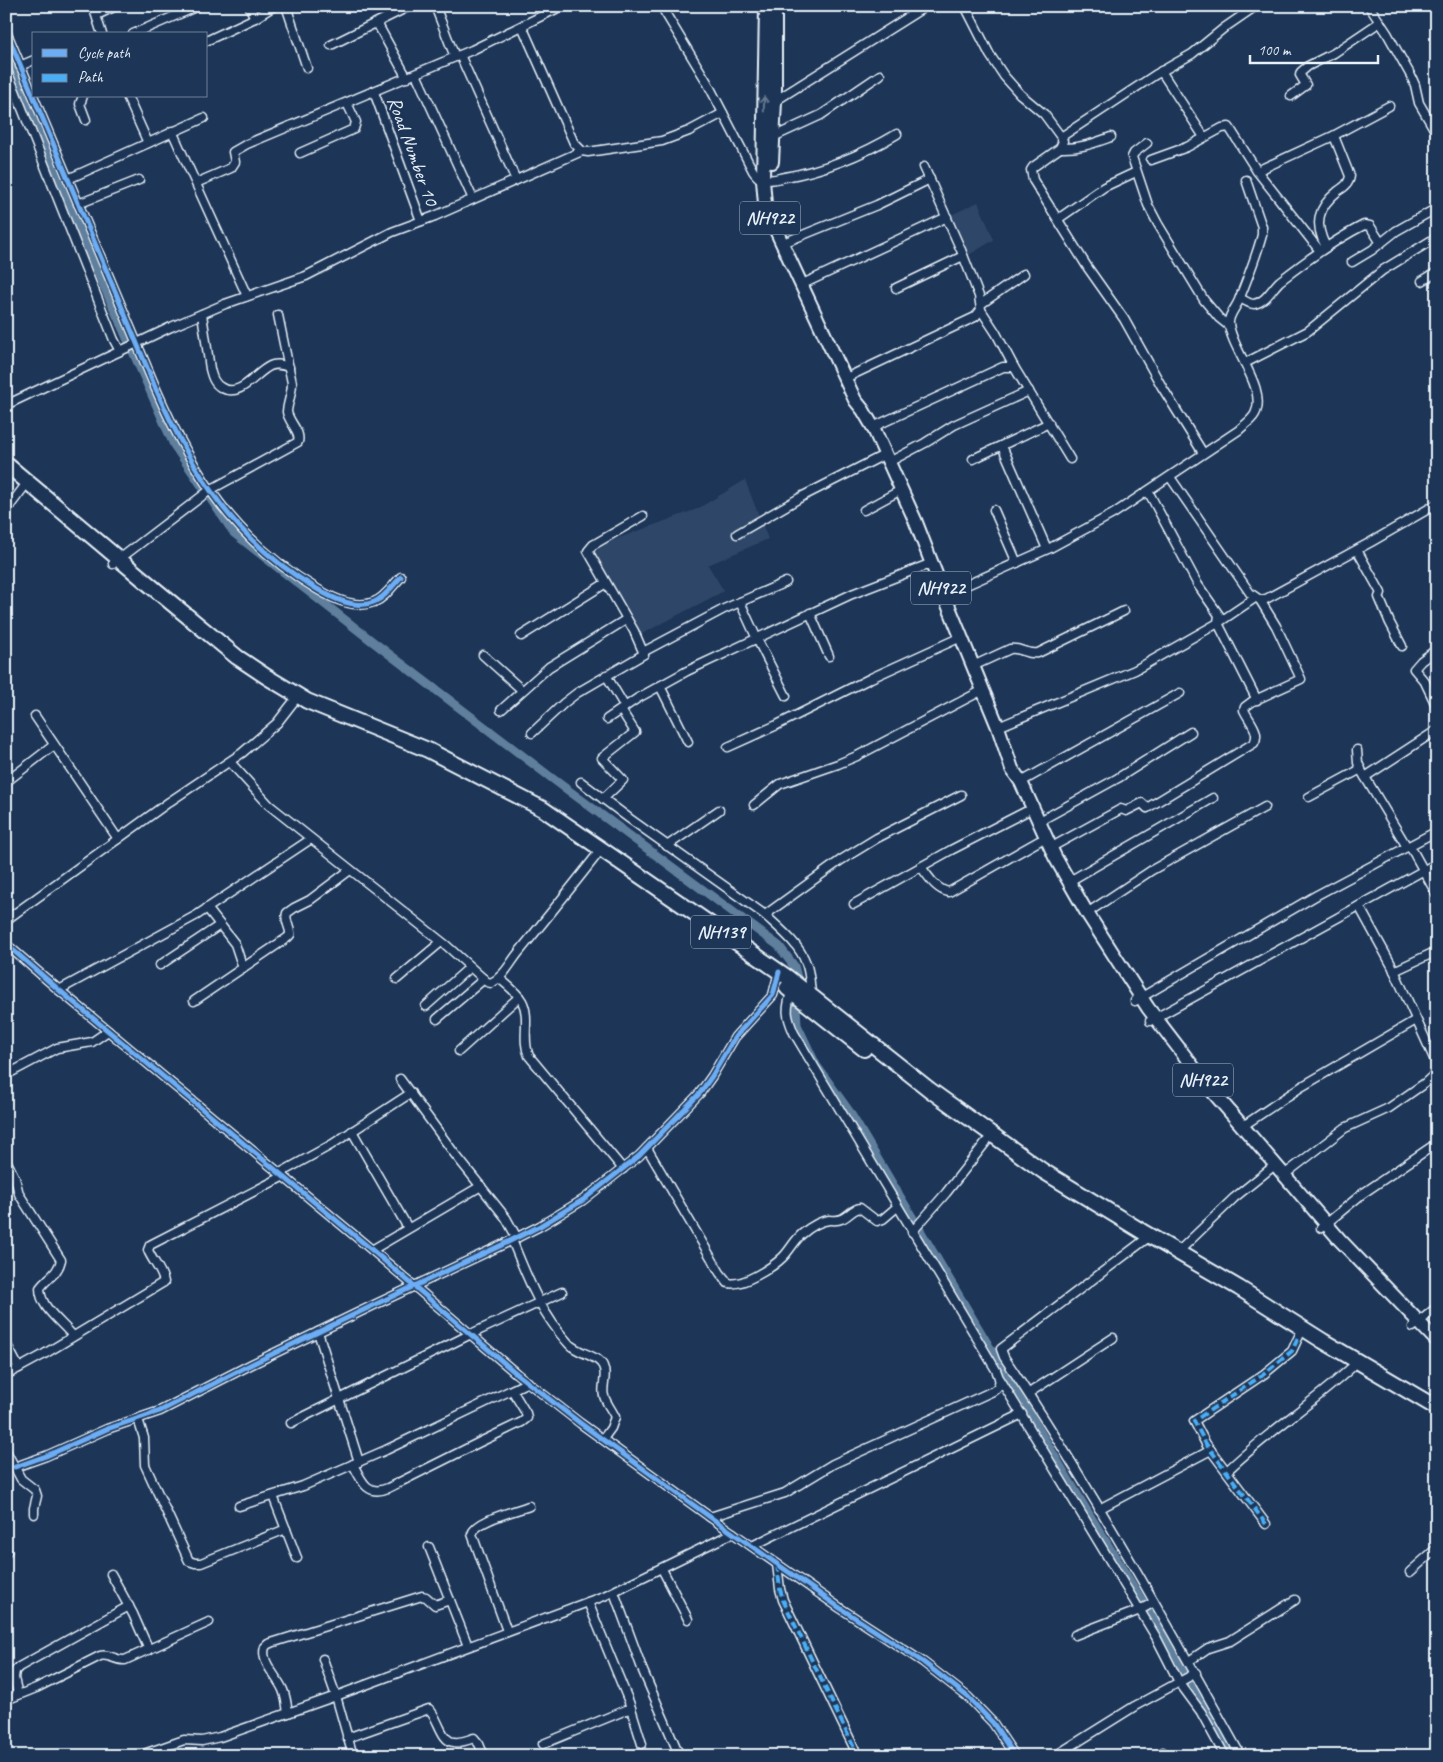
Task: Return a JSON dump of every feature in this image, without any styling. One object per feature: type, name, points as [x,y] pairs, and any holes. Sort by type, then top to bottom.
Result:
[{"type":"highway","name":"NH139","points":[[6,464],[231,661],[264,685],[426,760],[510,802],[557,829],[778,977],[811,995],[1016,1157]]},
{"type":"highway","name":"NH139","points":[[6,473],[117,561]]},
{"type":"highway","name":"NH139","points":[[296,699],[332,711],[428,750],[542,809],[778,977],[791,992],[986,1142],[1016,1157],[1300,1336],[1432,1414],[1437,1415]]},
{"type":"highway","name":"NH139","points":[[1146,1239],[1178,1252],[1437,1408]]},
{"type":"main road","name":"NH922","points":[[766,6],[767,180],[765,204],[771,222],[855,400],[863,410],[902,490],[998,727],[1012,769]]},
{"type":"main road","points":[[776,6],[775,101],[773,137],[767,180],[778,221],[852,375],[861,396],[863,410]]},
{"type":"main road","points":[[1012,769],[1021,782],[1038,822],[1048,861],[1080,917],[1201,1090],[1270,1169],[1416,1325],[1437,1351]]},
{"type":"main road","points":[[1012,769],[1013,783],[1025,812],[1138,999]]},
{"type":"main road","name":"NH922","points":[[1153,1020],[1284,1175],[1324,1226]]},
{"type":"main road","points":[[1416,1325],[1437,1341]]},
{"type":"street","points":[[93,6],[101,32]]},
{"type":"street","points":[[96,15],[116,6]]},
{"type":"street","points":[[138,32],[198,6]]},
{"type":"street","points":[[249,6],[255,18]]},
{"type":"street","points":[[208,40],[255,18],[274,6]]},
{"type":"street","points":[[286,6],[307,68]]},
{"type":"street","points":[[331,45],[410,6]]},
{"type":"street","points":[[435,6],[516,180]]},
{"type":"street","points":[[196,183],[232,168],[235,162],[233,152],[239,148],[407,78],[562,6]]},
{"type":"street","points":[[661,6],[707,82],[757,176],[767,180],[806,172],[865,152],[897,134]]},
{"type":"street","points":[[775,101],[926,6]]},
{"type":"street","points":[[965,6],[990,55],[1004,76],[1020,94],[1044,114],[1061,138],[1060,148]]},
{"type":"street","points":[[1061,138],[1161,71],[1192,54],[1224,28],[1256,6]]},
{"type":"street","points":[[1369,6],[1412,76],[1416,84],[1419,103],[1437,134]]},
{"type":"street","points":[[1291,96],[1306,86],[1300,75],[1303,70],[1334,53],[1380,22]]},
{"type":"street","points":[[377,23],[407,78]]},
{"type":"street","points":[[522,26],[574,143],[582,151]]},
{"type":"street","points":[[6,31],[10,49],[20,66],[28,103],[114,340],[120,351]]},
{"type":"street","points":[[20,66],[32,61]]},
{"type":"street","points":[[1161,71],[1204,137]]},
{"type":"street","points":[[7,73],[28,103],[68,179],[175,433],[210,490],[251,540],[294,575],[331,597],[356,604],[373,603],[401,577]]},
{"type":"street","points":[[416,74],[473,199]]},
{"type":"street","points":[[773,137],[821,115],[880,75]]},
{"type":"street","name":"Road Number 10","points":[[374,92],[422,221]]},
{"type":"street","points":[[82,98],[80,104],[86,120]]},
{"type":"street","points":[[129,98],[148,143]]},
{"type":"street","points":[[300,153],[354,129],[356,122],[347,103]]},
{"type":"street","points":[[1257,172],[1334,136],[1389,106]]},
{"type":"street","points":[[6,404],[202,314],[306,276],[378,238],[422,221],[582,151],[588,152],[662,141],[689,131],[723,113]]},
{"type":"street","points":[[68,179],[204,118]]},
{"type":"street","points":[[1151,160],[1187,147],[1222,128],[1229,128],[1257,172],[1323,249]]},
{"type":"street","points":[[172,132],[247,296]]},
{"type":"street","points":[[1323,249],[1318,220],[1328,202],[1349,182],[1350,176],[1334,136]]},
{"type":"street","points":[[1111,137],[1081,147],[1071,149],[1060,148],[1031,170],[1033,180],[1124,319],[1162,387],[1203,453]]},
{"type":"street","points":[[944,595],[1047,549],[1113,514],[1239,430],[1255,414],[1257,408],[1255,389],[1229,326],[1215,314],[1204,300],[1148,205],[1136,172],[1132,154],[1148,143]]},
{"type":"street","points":[[924,167],[964,256],[981,307],[1014,367],[1070,459]]},
{"type":"street","points":[[1058,219],[1096,192],[1136,172]]},
{"type":"street","points":[[788,242],[877,205],[930,179]]},
{"type":"street","points":[[78,204],[140,180]]},
{"type":"street","points":[[1229,326],[1231,314],[1240,298],[1262,236],[1262,227],[1246,180]]},
{"type":"street","points":[[1352,262],[1396,231],[1437,208]]},
{"type":"street","points":[[807,282],[947,218]]},
{"type":"street","points":[[1240,298],[1254,304],[1260,301],[1277,284],[1323,249],[1364,224],[1370,226],[1381,243]]},
{"type":"street","points":[[1244,363],[1308,331],[1383,270],[1437,237]]},
{"type":"street","points":[[896,288],[964,256]]},
{"type":"street","points":[[1422,281],[1437,272]]},
{"type":"street","points":[[852,375],[975,317],[981,307],[1024,274]]},
{"type":"street","points":[[202,314],[210,369],[212,377],[220,387],[236,390],[270,366],[282,365],[289,367]]},
{"type":"street","points":[[117,561],[210,490],[298,442],[298,435],[288,412],[292,390],[278,315]]},
{"type":"street","points":[[872,428],[1003,367],[1014,367]]},
{"type":"street","points":[[738,534],[803,496],[935,438],[954,425],[1030,391]]},
{"type":"street","points":[[973,459],[1049,423]]},
{"type":"street","points":[[1002,446],[1047,549]]},
{"type":"street","points":[[921,867],[936,886],[943,891],[949,892],[1121,809],[1126,811],[1142,803],[1147,808],[1249,748],[1257,739],[1257,733],[1244,710],[1245,707],[1301,679],[1276,626],[1258,599],[1250,593],[1170,476]]},
{"type":"street","points":[[6,511],[24,487]]},
{"type":"street","points":[[864,510],[902,490]]},
{"type":"street","points":[[1148,491],[1198,585],[1219,615],[1218,623],[1257,700]]},
{"type":"street","points":[[998,727],[1135,670],[1258,599],[1270,597],[1437,504]]},
{"type":"street","points":[[994,510],[1017,563]]},
{"type":"street","points":[[643,516],[588,549],[588,554],[627,619],[643,652]]},
{"type":"street","points":[[1357,550],[1381,593],[1379,597],[1402,646]]},
{"type":"street","points":[[607,719],[687,671],[852,594],[932,563]]},
{"type":"street","points":[[532,733],[564,703],[606,675],[644,654],[643,652],[724,609],[786,582]]},
{"type":"street","points":[[522,636],[606,583]]},
{"type":"street","points":[[740,602],[786,696]]},
{"type":"street","points":[[973,666],[1010,649],[1016,648],[1032,654],[1038,653],[1124,611]]},
{"type":"street","points":[[810,613],[829,656]]},
{"type":"street","points":[[502,710],[549,667],[627,619]]},
{"type":"street","points":[[728,747],[961,637]]},
{"type":"street","points":[[1437,650],[1421,661],[1414,669],[1425,682],[1437,708]]},
{"type":"street","points":[[483,655],[522,690]]},
{"type":"street","points":[[603,798],[623,780],[602,758],[636,732],[606,675]]},
{"type":"street","points":[[660,686],[688,742]]},
{"type":"street","points":[[754,805],[780,784],[857,756],[983,690]]},
{"type":"street","points":[[1021,782],[1180,693]]},
{"type":"street","points":[[6,920],[169,802],[230,762],[271,728],[296,699]]},
{"type":"street","points":[[35,716],[118,839]]},
{"type":"street","points":[[1365,777],[1437,730]]},
{"type":"street","points":[[1038,822],[1118,778],[1191,732]]},
{"type":"street","points":[[6,782],[54,745]]},
{"type":"street","points":[[1357,750],[1356,756],[1360,769],[1424,870],[1437,895]]},
{"type":"street","points":[[230,762],[269,805],[491,984],[500,978],[596,856]]},
{"type":"street","points":[[1309,797],[1360,769]]},
{"type":"street","points":[[581,782],[765,915],[801,953],[809,974],[811,995]]},
{"type":"street","points":[[765,915],[841,860],[877,838],[961,795]]},
{"type":"street","points":[[1068,882],[1213,798]]},
{"type":"street","points":[[1086,913],[1160,865],[1265,808]]},
{"type":"street","points":[[667,846],[720,810]]},
{"type":"street","points":[[854,904],[1025,812]]},
{"type":"street","points":[[1138,999],[1317,895],[1437,831]]},
{"type":"street","points":[[58,990],[178,926],[311,839]]},
{"type":"street","points":[[1153,1020],[1437,863]]},
{"type":"street","points":[[194,1001],[290,935],[291,932],[286,922],[288,913],[310,900],[350,870]]},
{"type":"street","points":[[1359,906],[1394,971],[1437,1066]]},
{"type":"street","points":[[207,908],[235,944],[243,968]]},
{"type":"street","points":[[160,966],[220,925]]},
{"type":"street","points":[[397,979],[441,942]]},
{"type":"street","points":[[6,944],[58,990],[282,1174],[528,1382],[710,1517],[923,1662],[968,1697],[993,1723],[1015,1756]]},
{"type":"street","points":[[1394,971],[1437,951]]},
{"type":"street","points":[[426,1006],[470,967]]},
{"type":"street","points":[[15,1467],[46,1456],[107,1429],[172,1405],[414,1285],[514,1239],[583,1200],[647,1148],[700,1093],[735,1037],[773,995],[778,977]]},
{"type":"street","points":[[500,978],[519,997],[525,1011],[525,1046],[530,1056],[623,1169]]},
{"type":"street","points":[[437,1019],[484,979]]},
{"type":"street","points":[[791,992],[786,1010],[794,1033],[897,1207],[915,1229],[999,1377],[1156,1637],[1188,1678],[1227,1752]]},
{"type":"street","points":[[459,1051],[519,997]]},
{"type":"street","points":[[1243,1126],[1301,1087],[1416,1020]]},
{"type":"street","points":[[6,1075],[57,1048],[92,1042],[108,1031]]},
{"type":"street","points":[[1284,1175],[1338,1133],[1354,1123],[1389,1108],[1425,1083],[1437,1072]]},
{"type":"street","points":[[400,1078],[454,1153],[506,1218],[527,1278],[539,1303],[555,1328],[570,1345],[582,1354],[594,1357],[603,1367],[605,1374],[604,1396],[615,1417],[611,1428],[603,1439]]},
{"type":"street","points":[[6,1375],[164,1282],[163,1276],[148,1250],[150,1245],[282,1174],[352,1132],[411,1093]]},
{"type":"street","points":[[352,1132],[408,1228]]},
{"type":"street","points":[[915,1229],[986,1142]]},
{"type":"street","points":[[1324,1226],[1362,1194],[1437,1143]]},
{"type":"street","points":[[647,1148],[720,1273],[728,1283],[739,1283],[747,1280],[778,1261],[794,1241],[819,1223],[842,1219],[855,1208],[860,1208],[877,1221],[897,1207]]},
{"type":"street","points":[[6,1160],[15,1178],[19,1194],[61,1260],[54,1276],[40,1288],[41,1299],[45,1306],[73,1336]]},
{"type":"street","points":[[1178,1252],[1234,1198],[1270,1169]]},
{"type":"street","points":[[372,1250],[481,1186]]},
{"type":"street","points":[[988,1357],[1146,1239]]},
{"type":"street","points":[[292,1422],[471,1334],[562,1292]]},
{"type":"street","points":[[1416,1325],[1437,1307]]},
{"type":"street","points":[[318,1332],[339,1399],[356,1463],[363,1482],[375,1491],[388,1488],[486,1438],[522,1422],[526,1418],[526,1413],[512,1390]]},
{"type":"street","points":[[1266,1524],[1211,1450],[1194,1421],[1264,1374],[1292,1351],[1300,1336]]},
{"type":"street","points":[[1029,1393],[1113,1338]]},
{"type":"street","points":[[6,1343],[19,1368]]},
{"type":"street","points":[[1001,1349],[1004,1357],[1029,1393],[1099,1508],[1188,1660],[1188,1678],[1201,1712],[1227,1752],[1241,1756]]},
{"type":"street","points":[[1227,1471],[1243,1455],[1322,1394],[1352,1367]]},
{"type":"street","points":[[710,1517],[790,1490],[833,1464],[993,1391],[998,1387],[999,1377]]},
{"type":"street","points":[[239,1506],[303,1486],[528,1382]]},
{"type":"street","points":[[752,1546],[1022,1414]]},
{"type":"street","points":[[138,1419],[144,1438],[145,1465],[189,1561],[201,1563],[286,1529]]},
{"type":"street","points":[[1099,1508],[1211,1450]]},
{"type":"street","points":[[6,1451],[21,1479],[35,1490],[34,1514]]},
{"type":"street","points":[[273,1496],[297,1558]]},
{"type":"street","points":[[507,1632],[472,1534],[473,1530],[482,1523],[530,1506]]},
{"type":"street","points":[[138,1756],[184,1740],[210,1740],[336,1696],[588,1602],[614,1592],[733,1533]]},
{"type":"street","points":[[429,1547],[468,1646]]},
{"type":"street","points":[[1410,1572],[1437,1548]]},
{"type":"street","points":[[777,1564],[783,1600],[858,1756]]},
{"type":"street","points":[[662,1569],[688,1620]]},
{"type":"street","points":[[111,1574],[150,1650]]},
{"type":"street","points":[[614,1592],[643,1671],[678,1752]]},
{"type":"street","points":[[288,1713],[284,1692],[264,1656],[265,1647],[268,1644],[422,1596],[435,1605],[450,1600]]},
{"type":"street","points":[[1188,1660],[1208,1648],[1230,1641],[1295,1600]]},
{"type":"street","points":[[588,1602],[631,1708],[642,1744]]},
{"type":"street","points":[[1075,1635],[1140,1610],[1154,1602]]},
{"type":"street","points":[[18,1695],[14,1671],[129,1606]]},
{"type":"street","points":[[6,1700],[100,1656],[109,1655],[120,1660],[150,1650],[209,1622]]},
{"type":"street","points":[[322,1659],[336,1696],[353,1756]]},
{"type":"street","points":[[1055,1756],[1135,1706],[1188,1678]]},
{"type":"street","points":[[543,1744],[631,1708]]},
{"type":"street","points":[[347,1738],[428,1709],[432,1712],[444,1736],[450,1742],[474,1738],[484,1756]]},
{"type":"shaded area","points":[[978,202],[994,240],[962,259],[945,218]]},
{"type":"shaded area","points":[[745,480],[768,539],[708,565],[724,591],[636,637],[586,557],[611,541],[697,509]]},
{"type":"waterway","points":[[6,55],[54,172],[174,445],[234,533],[553,779],[779,946],[794,966],[799,985]]},
{"type":"waterway","points":[[796,1006],[797,1025],[816,1065],[849,1111],[1090,1516],[1200,1696],[1233,1756]]},
{"type":"marked path","points":[[1266,1524],[1206,1444],[1194,1421],[1264,1374],[1292,1351],[1299,1336]]},
{"type":"marked path","points":[[777,1564],[783,1600],[858,1756]]},
{"type":"cycle path","points":[[6,31],[32,93]]},
{"type":"cycle path","points":[[34,98],[170,420],[185,449],[220,503],[262,549],[288,570],[317,589],[344,602],[359,605],[374,602],[385,594],[401,577]]},
{"type":"cycle path","points":[[6,944],[372,1250],[517,1374],[580,1423],[710,1517],[840,1608],[923,1662],[968,1697],[993,1723],[1015,1756]]},
{"type":"cycle path","points":[[15,1467],[46,1456],[107,1429],[160,1411],[252,1364],[504,1244],[540,1226],[583,1200],[639,1156],[700,1093],[735,1037],[773,995],[779,972]]}]
